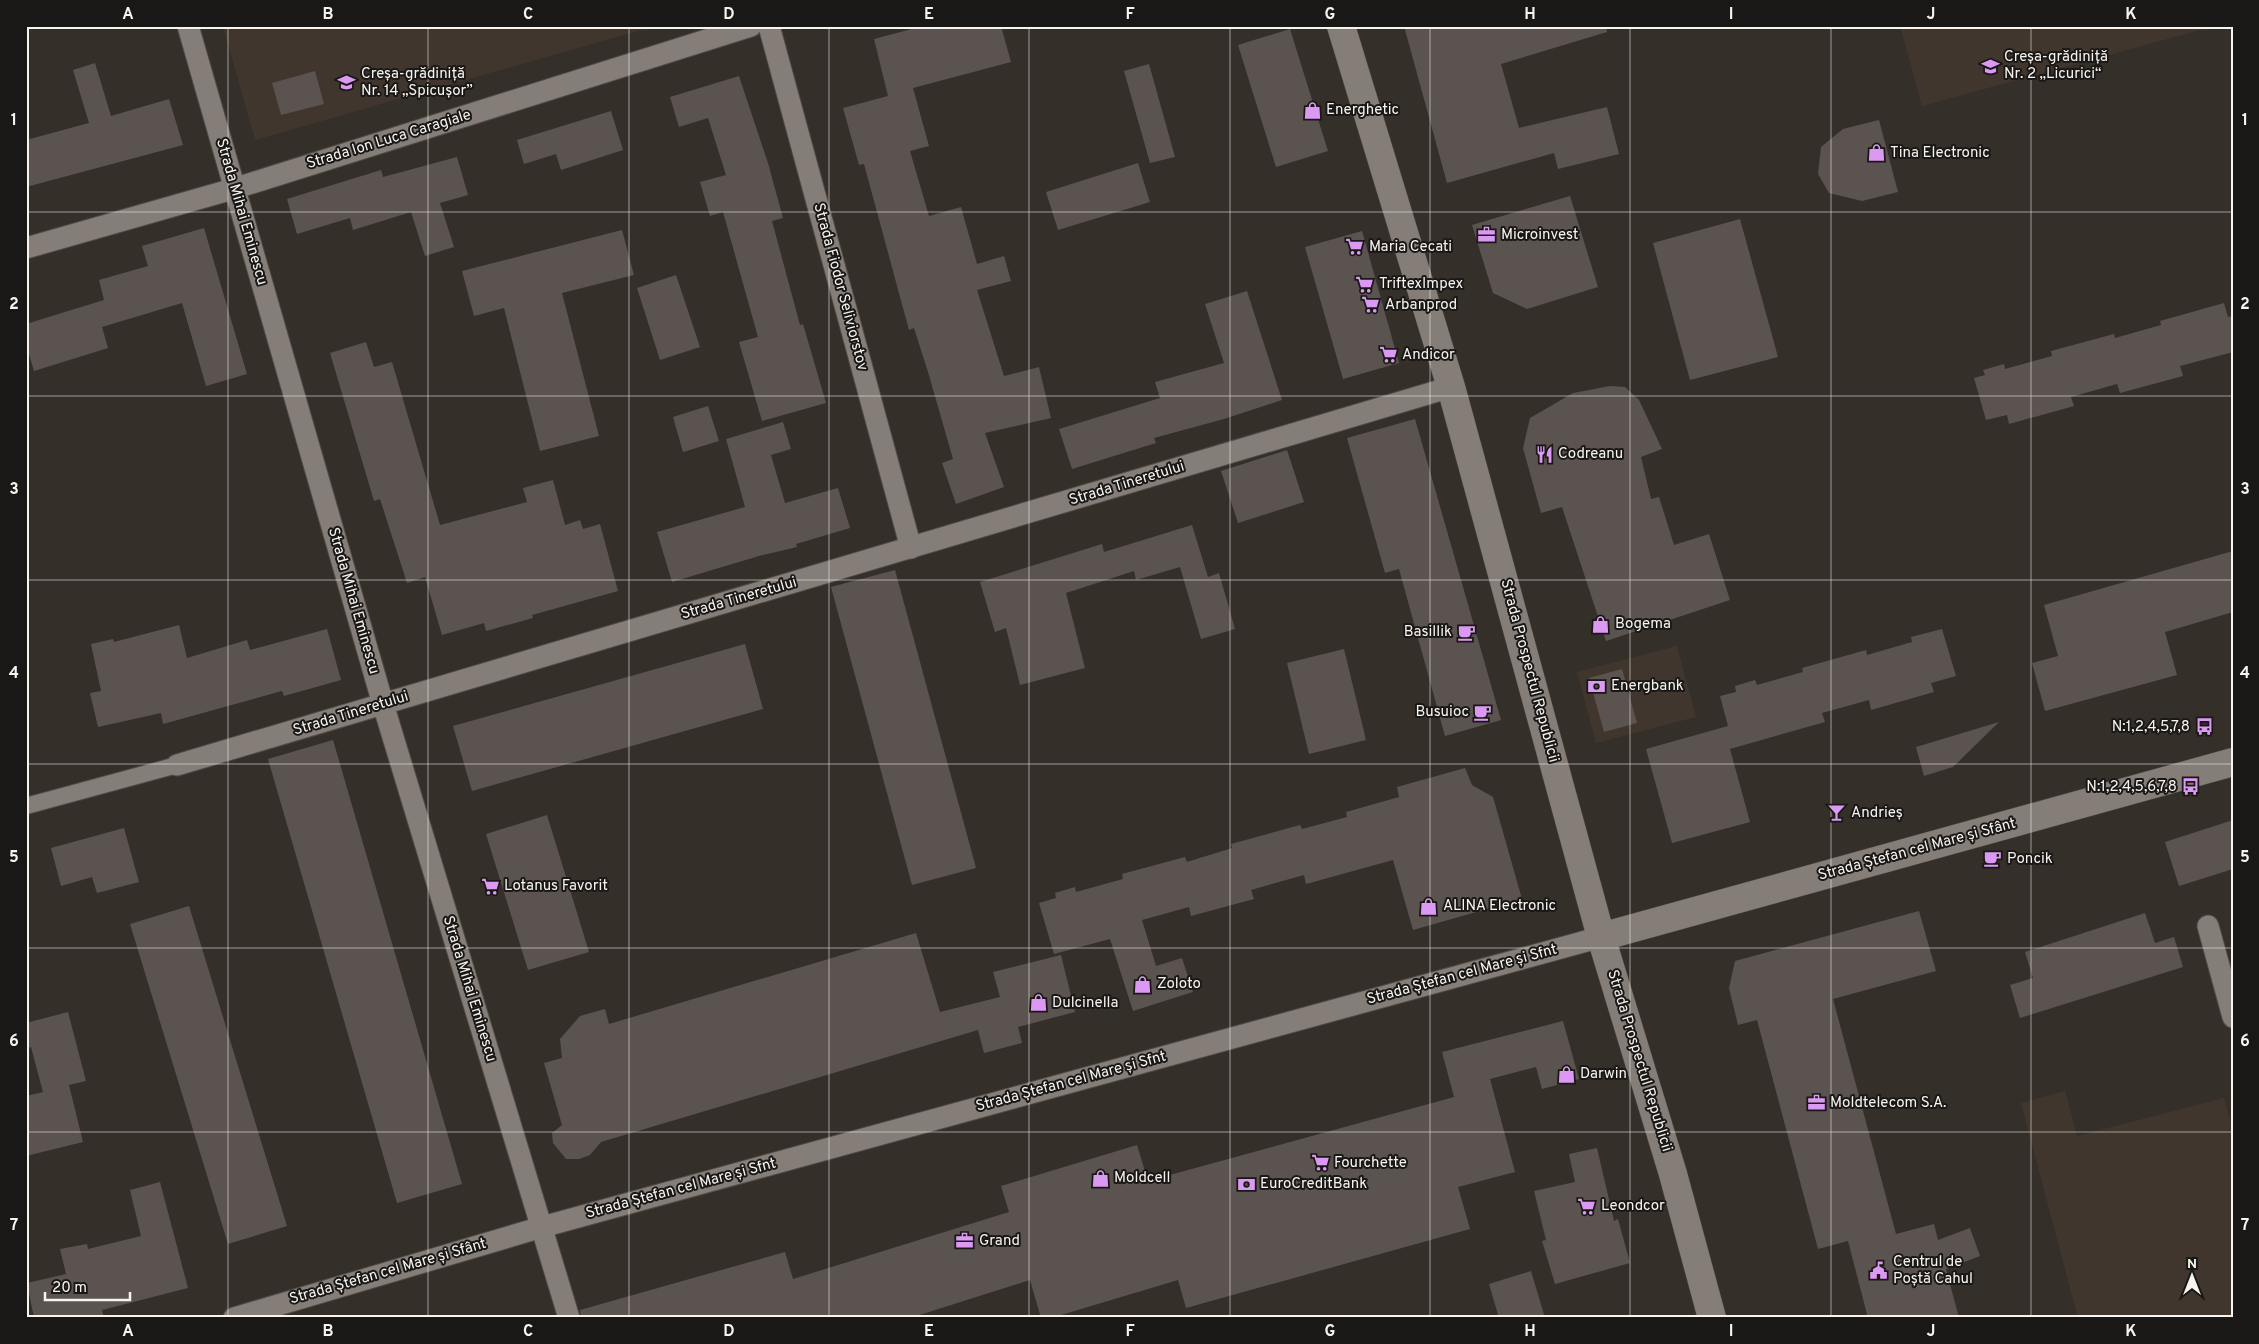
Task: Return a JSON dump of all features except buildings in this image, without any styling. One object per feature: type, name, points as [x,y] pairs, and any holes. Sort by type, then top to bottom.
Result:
[{"type":"main road","name":"Strada Prospectul Republicii","points":[[1341,26],[1451,387],[1601,937],[1673,1174],[1712,1318]]},
{"type":"main road","name":"Strada Ștefan cel Mare și Sfânt","points":[[1601,937],[2233,762]]},
{"type":"street","name":"Strada Mihai Eminescu","points":[[188,26],[233,189],[383,704],[569,1318]]},
{"type":"street","name":"Strada Ion Luca Caragiale","points":[[26,248],[233,189],[750,26]]},
{"type":"street","name":"Strada Fiodor Seliviorstov","points":[[769,26],[911,548]]},
{"type":"street","name":"Strada Tineretului","points":[[26,806],[177,765],[1451,387]]},
{"type":"street","points":[[2208,926],[2233,1017]]},
{"type":"street","name":"Strada Ștefan cel Mare și Sfnt","points":[[542,1227],[1601,937]]},
{"type":"street","name":"Strada Ștefan cel Mare și Sfânt","points":[[234,1318],[542,1227]]},
{"type":"shaded area","name":"Creșa-grădiniță Nr. 14 „Spicușor”","points":[[223,26],[655,26],[255,140]]},
{"type":"shaded area","name":"Creșa-grădiniță Nr. 2 „Licurici“","points":[[1900,26],[2215,26],[1922,106]]},
{"type":"shaded area","points":[[1677,646],[1696,717],[1596,743],[1577,672]]},
{"type":"shaded area","points":[[2065,1091],[2077,1136],[2224,1098],[2233,1130],[2233,1318],[2078,1318],[2021,1103]]},
{"type":"place","name":"Creșa-grădiniță Nr. 2 „Licurici“","points":[[1990,66]]},
{"type":"place","name":"Creșa-grădiniță Nr. 14 „Spicușor”","points":[[347,83]]},
{"type":"place","name":"Energhetic","points":[[1312,110]]},
{"type":"place","name":"Tina Electronic","points":[[1876,153]]},
{"type":"place","name":"Microinvest","points":[[1487,235]]},
{"type":"place","name":"Maria Cecati","points":[[1355,247]]},
{"type":"place","name":"TriftexImpex","points":[[1365,284]]},
{"type":"place","name":"Arbanprod","points":[[1371,305]]},
{"type":"place","name":"Andicor","points":[[1388,355]]},
{"type":"place","name":"Codreanu","points":[[1544,454]]},
{"type":"place","name":"Bogema","points":[[1601,624]]},
{"type":"place","name":"Basillik","points":[[1466,632]]},
{"type":"place","name":"Energbank","points":[[1597,686]]},
{"type":"place","name":"Busuioc","points":[[1483,712]]},
{"type":"place","name":"N:1,2,4,5,7,8","points":[[2204,727]]},
{"type":"place","name":"N:1,2,4,5,6,7,8","points":[[2191,787]]},
{"type":"place","name":"Andrieș","points":[[1837,813]]},
{"type":"place","name":"Poncik","points":[[1993,859]]},
{"type":"place","name":"Lotanus Favorit","points":[[490,886]]},
{"type":"place","name":"ALINA Electronic","points":[[1429,906]]},
{"type":"place","name":"Zoloto","points":[[1143,984]]},
{"type":"place","name":"Dulcinella","points":[[1038,1003]]},
{"type":"place","name":"Darwin","points":[[1566,1074]]},
{"type":"place","name":"Moldtelecom S.A.","points":[[1816,1103]]},
{"type":"place","name":"Fourchette","points":[[1320,1163]]},
{"type":"place","name":"Moldcell","points":[[1100,1178]]},
{"type":"place","name":"EuroCreditBank","points":[[1246,1184]]},
{"type":"place","name":"Leondcor","points":[[1587,1206]]},
{"type":"place","name":"Grand","points":[[965,1241]]},
{"type":"place","name":"Centrul de Poștă Cahul","points":[[1879,1271]]}]
